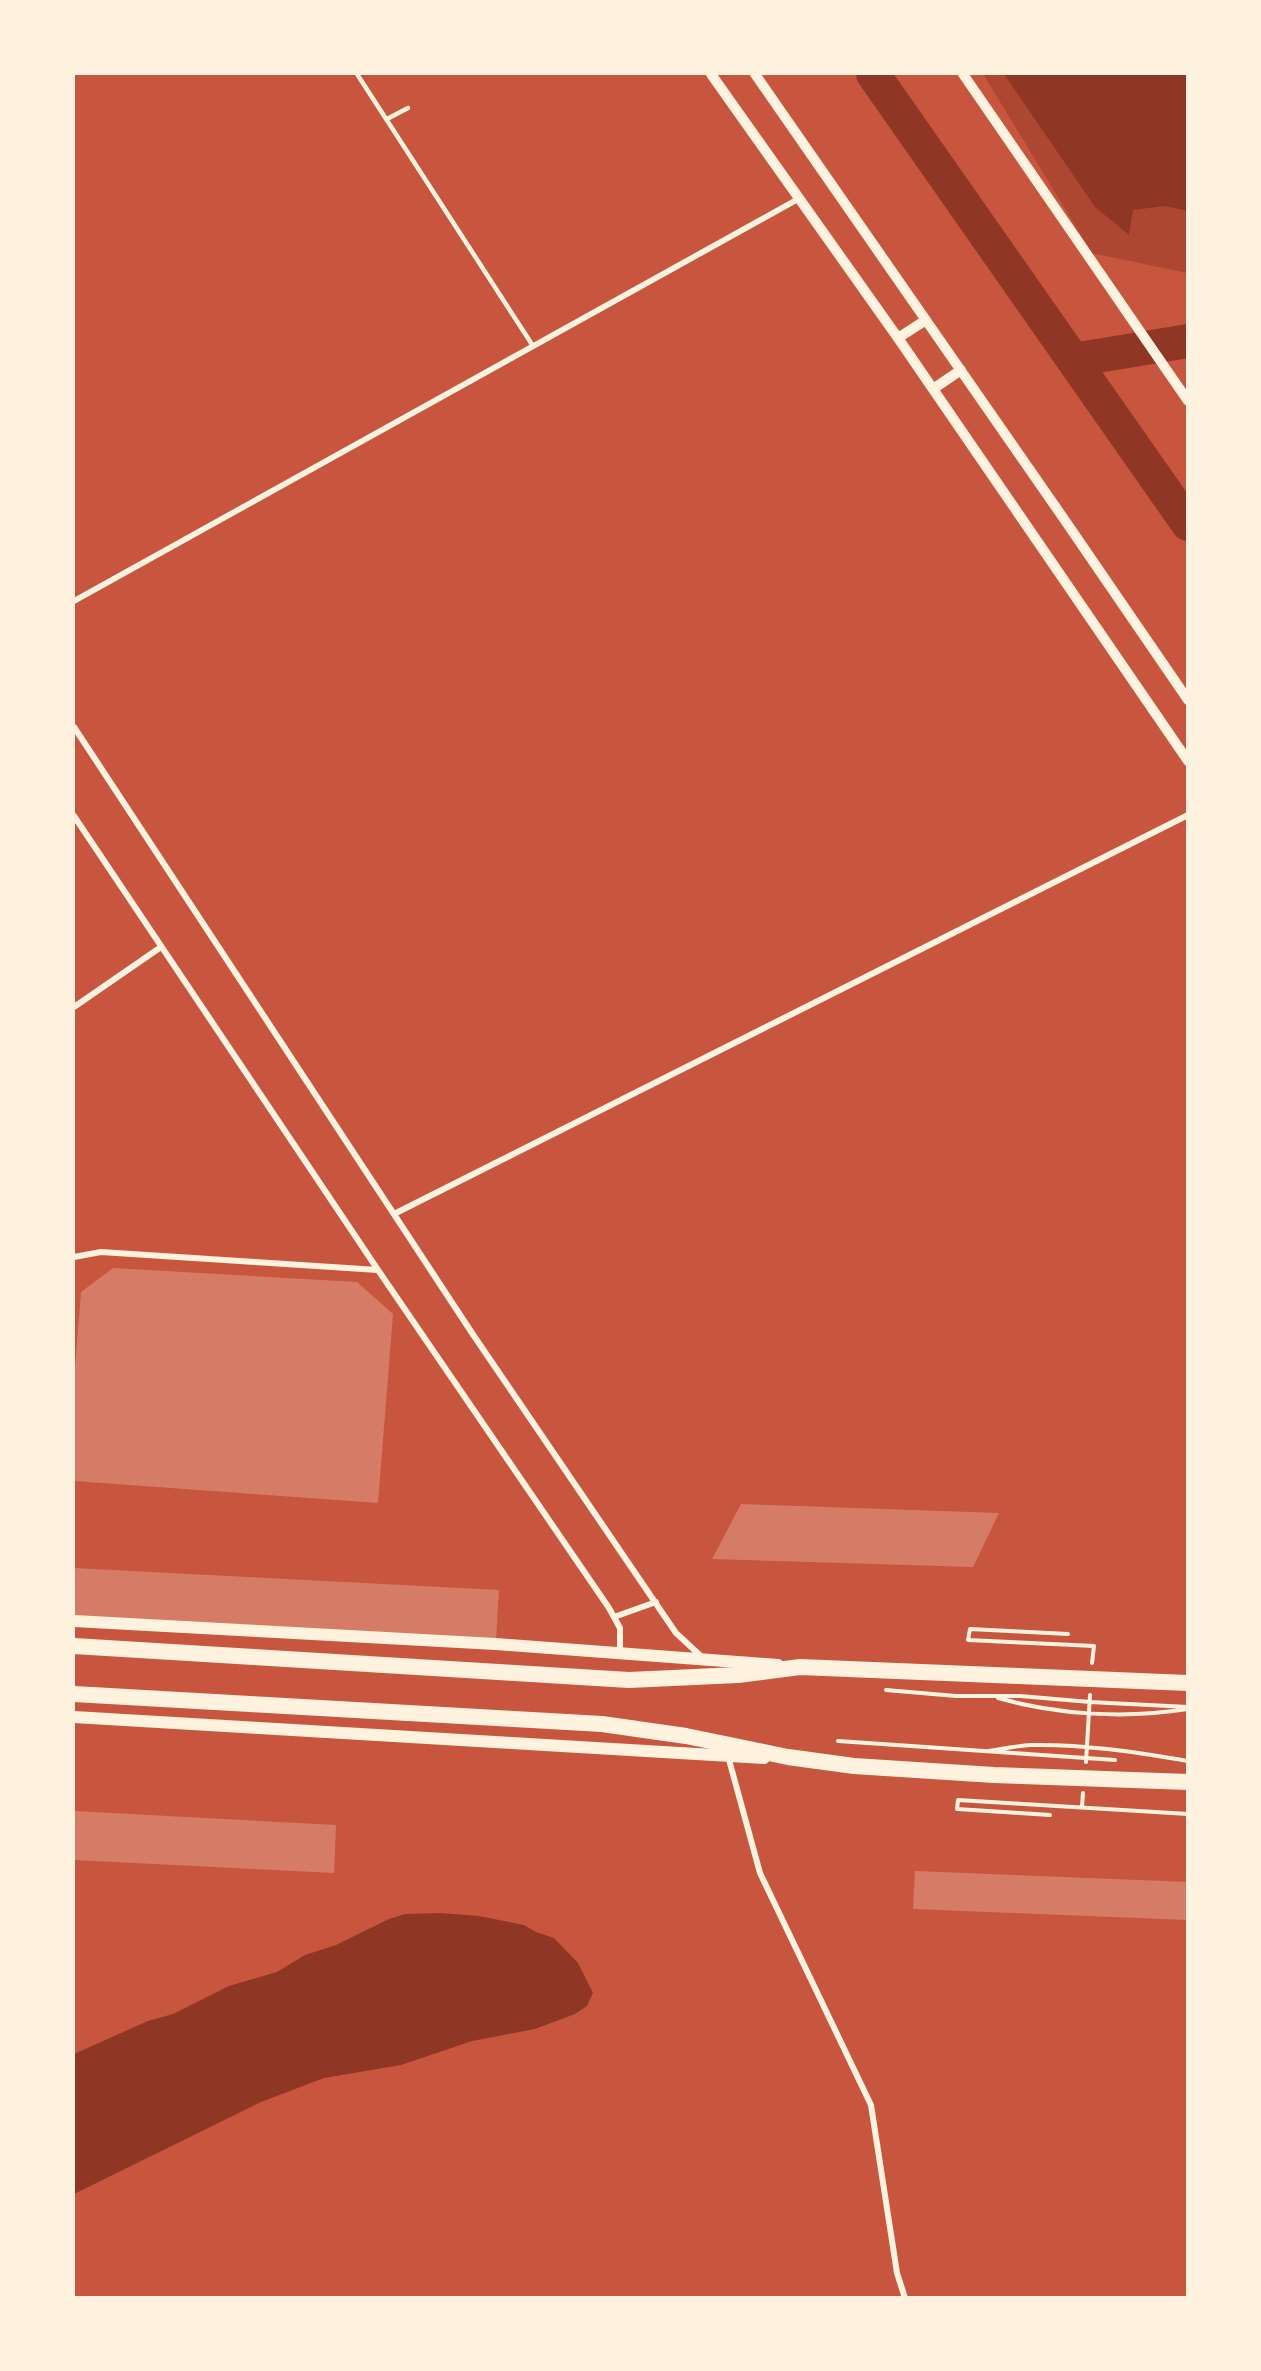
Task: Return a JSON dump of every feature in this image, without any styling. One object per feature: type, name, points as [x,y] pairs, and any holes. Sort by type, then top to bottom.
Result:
[{"type":"highway","points":[[74,1646],[630,1680],[738,1675],[800,1667],[1188,1683]]},
{"type":"highway","points":[[74,1694],[267,1707],[602,1724],[686,1736],[854,1766],[994,1775],[1188,1782]]},
{"type":"main road","points":[[76,1622],[620,1652],[800,1667]]},
{"type":"main road","points":[[74,1717],[819,1761]]},
{"type":"street","points":[[711,74],[898,338],[1188,761]]},
{"type":"street","points":[[755,74],[1188,700]]},
{"type":"street","points":[[963,74],[1188,401]]},
{"type":"street","points":[[74,601],[800,198]]},
{"type":"street","points":[[898,338],[926,320]]},
{"type":"street","points":[[933,389],[961,370]]},
{"type":"street","points":[[74,727],[479,1343],[676,1633],[704,1659]]},
{"type":"street","points":[[394,1214],[1188,815]]},
{"type":"street","points":[[74,816],[614,1617],[620,1628],[620,1652]]},
{"type":"street","points":[[74,1007],[161,947]]},
{"type":"street","points":[[74,1257],[101,1252],[378,1270]]},
{"type":"street","points":[[614,1617],[656,1602]]},
{"type":"street","points":[[728,1756],[760,1873],[871,2104],[897,2272],[905,2298]]},
{"type":"lane","points":[[357,74],[533,346]]},
{"type":"lane","points":[[387,119],[408,108]]},
{"type":"path","points":[[1068,1634],[970,1629],[969,1640],[1094,1646],[1092,1668]]},
{"type":"path","points":[[876,1689],[956,1696],[1020,1696],[1188,1708]]},
{"type":"path","points":[[1085,1767],[1090,1691]]},
{"type":"path","points":[[992,1696],[1028,1707],[1139,1715],[1188,1708]]},
{"type":"path","points":[[838,1741],[980,1752],[1086,1757]]},
{"type":"path","points":[[980,1752],[1028,1745],[1048,1745],[1111,1749],[1188,1761]]},
{"type":"path","points":[[1082,1808],[1084,1787]]},
{"type":"path","points":[[1050,1815],[957,1809],[958,1800],[1188,1814]]},
{"type":"shaded area","points":[[983,74],[1187,74],[1187,273],[1092,253]]},
{"type":"shaded area","points":[[1004,74],[1187,74],[1187,211],[1165,206],[1133,210],[1129,235],[1095,207]]},
{"type":"shaded area","points":[[440,1913],[479,1916],[524,1925],[554,1938],[578,1963],[593,1993],[587,2006],[575,2014],[535,2029],[472,2041],[401,2065],[324,2078],[261,2102],[74,2194],[74,2054],[148,2021],[173,2014],[229,1986],[277,1972],[305,1955],[336,1945],[389,1919],[405,1914]]},
{"type":"building","points":[[113,1268],[357,1282],[393,1314],[378,1503],[74,1481],[74,1381],[81,1292]]},
{"type":"building","points":[[741,1504],[999,1513],[973,1567],[712,1559]]},
{"type":"building","points":[[74,1568],[499,1590],[496,1640],[74,1618]]},
{"type":"building","points":[[74,1811],[336,1825],[334,1873],[74,1860]]},
{"type":"building","points":[[915,1871],[1188,1882],[1188,1920],[913,1909]]},
{"type":"waterway","points":[[873,74],[1188,524]]},
{"type":"waterway","points":[[1073,360],[1188,341]]}]
